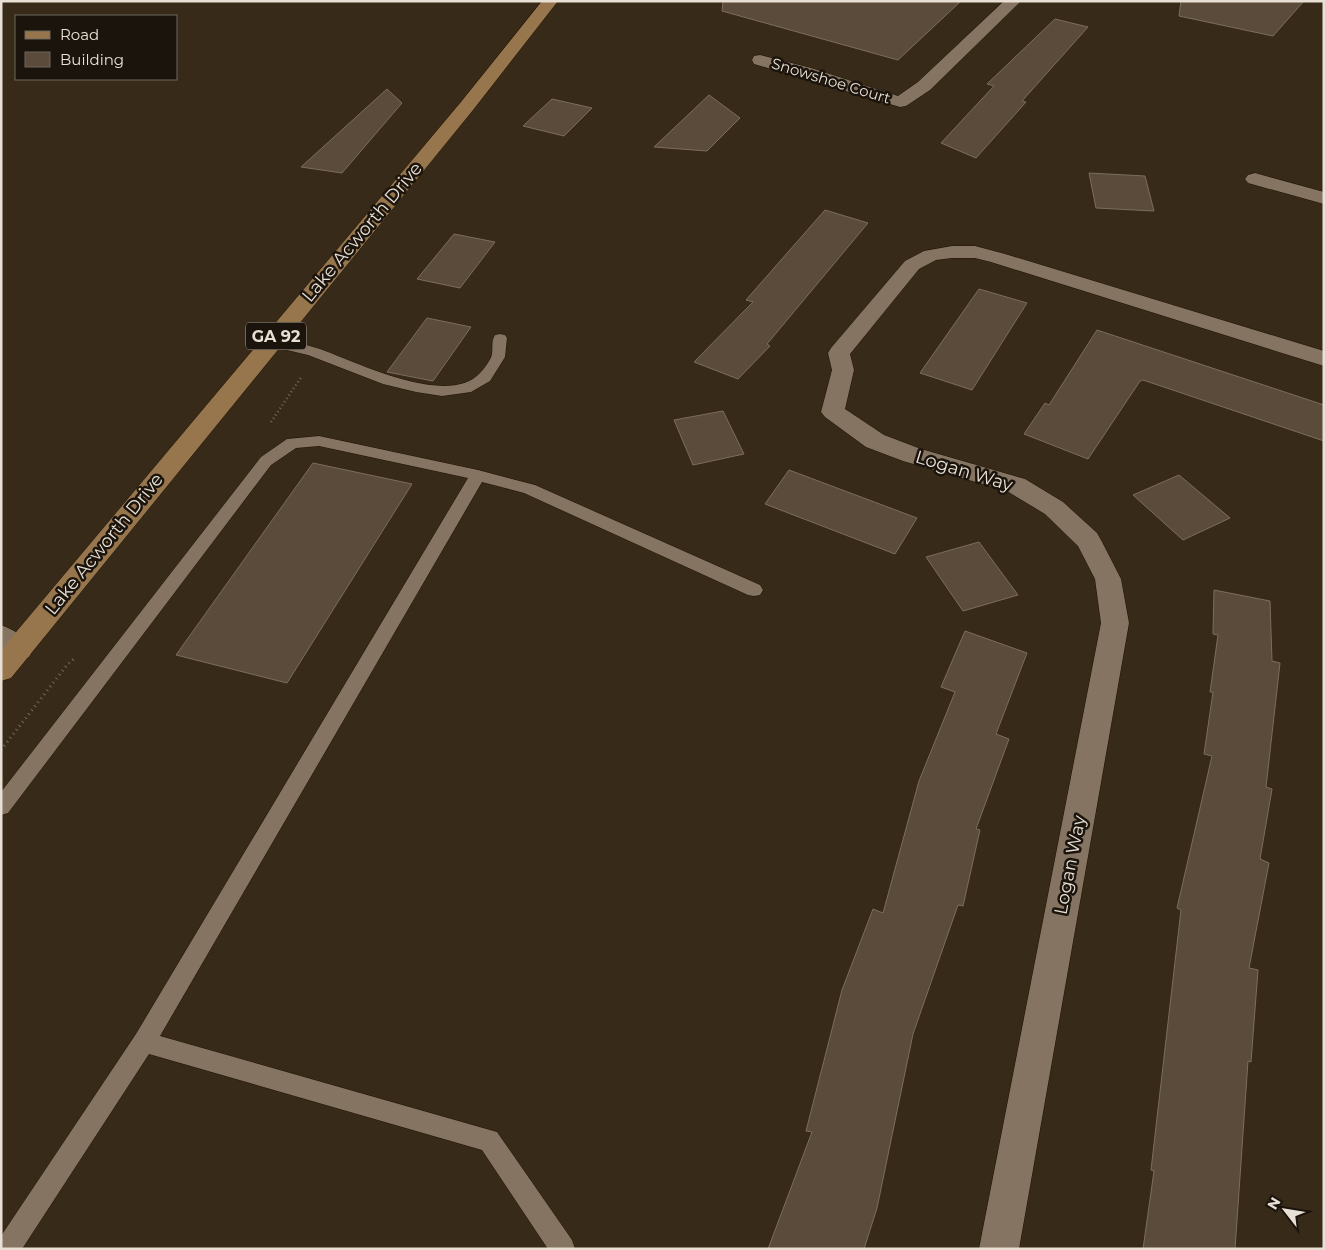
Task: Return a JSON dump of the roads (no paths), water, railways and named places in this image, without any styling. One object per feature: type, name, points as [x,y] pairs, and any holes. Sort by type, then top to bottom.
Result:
[{"type":"main road","name":"Lake Acworth Drive","points":[[1,670],[10,643],[271,342],[467,106],[550,1]]},
{"type":"street","name":"Snowshoe Court","points":[[760,60],[900,102],[924,86],[1013,1]]},
{"type":"street","points":[[1255,179],[1324,198]]},
{"type":"street","name":"Logan Way","points":[[998,1249],[1115,623],[1108,579],[1088,540],[1054,508],[1016,485],[912,455],[875,441],[833,412],[843,370],[840,353],[912,265],[931,255],[952,252],[975,252],[1324,359]]},
{"type":"lane","points":[[271,342],[318,353],[385,380],[420,389],[443,391],[468,388],[486,376],[498,357],[500,338]]},
{"type":"lane","points":[[1,808],[266,461],[292,443],[319,441],[374,451],[529,489],[754,590]]},
{"type":"lane","points":[[7,1249],[144,1042],[478,475]]},
{"type":"lane","points":[[144,1042],[488,1140],[563,1249]]}]
